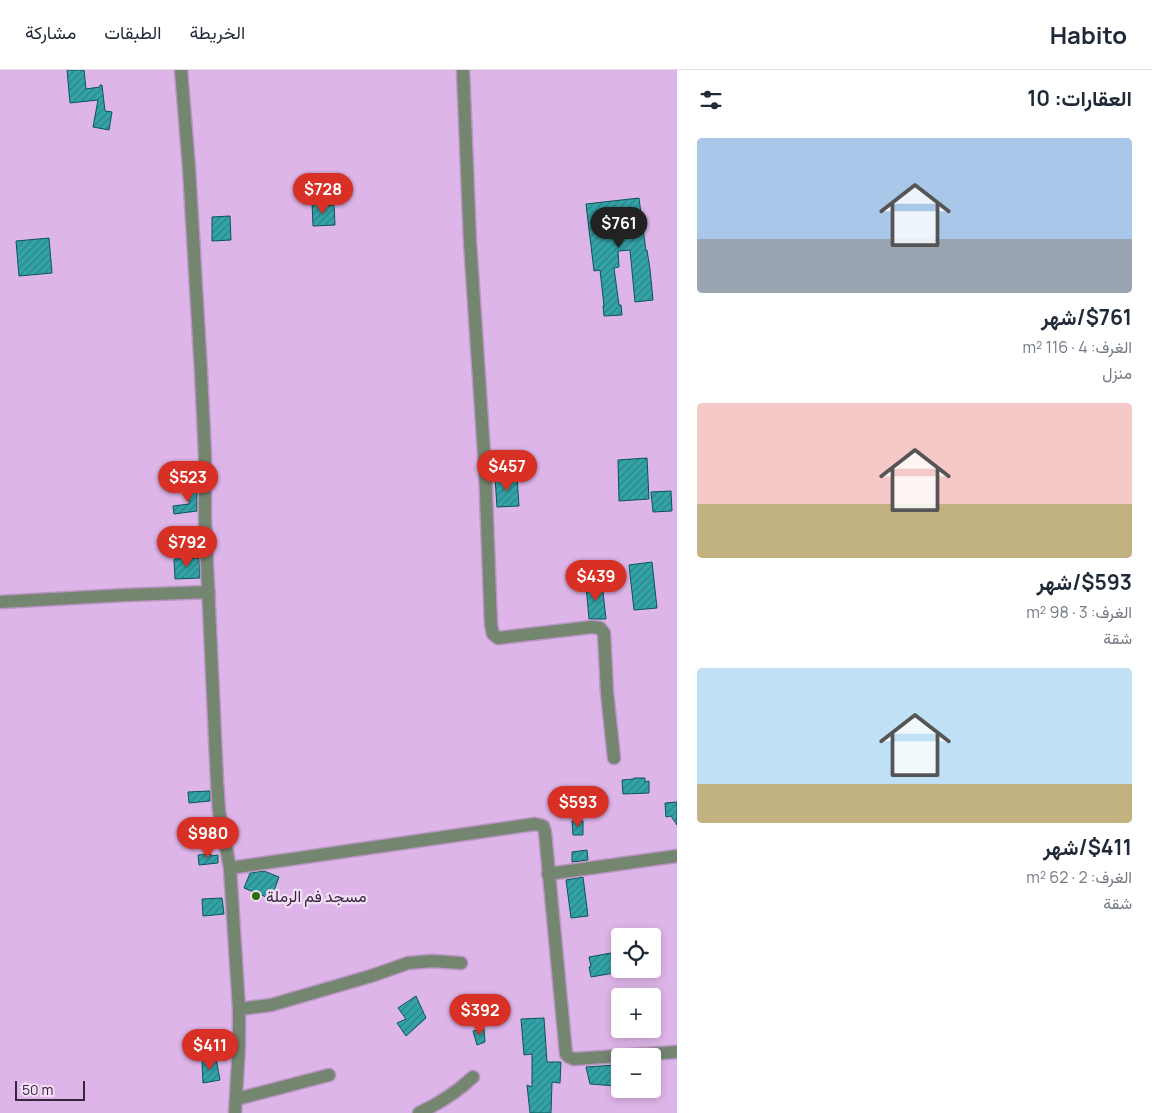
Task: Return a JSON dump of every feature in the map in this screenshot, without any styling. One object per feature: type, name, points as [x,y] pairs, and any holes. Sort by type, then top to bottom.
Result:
[{"type":"street","points":[[181,70],[190,187],[205,456],[205,520],[219,811],[230,868],[239,1009],[235,1113]]},
{"type":"street","points":[[463,70],[470,233],[485,468],[491,625],[493,634],[498,638],[592,627],[600,628],[604,633],[607,692],[614,758]]},
{"type":"street","points":[[0,602],[209,592]]},
{"type":"street","points":[[230,868],[535,824],[543,826],[566,1054],[574,1059],[677,1052]]},
{"type":"street","points":[[548,874],[677,856]]},
{"type":"street","points":[[239,1009],[271,1005],[408,964],[432,961],[461,963]]},
{"type":"street","points":[[237,1099],[329,1076]]},
{"type":"street","points":[[419,1113],[453,1094],[473,1077]]},
{"type":"building","points":[[67,70],[84,70],[86,89],[102,85],[105,111],[112,112],[109,130],[93,127],[98,100],[70,103]]},
{"type":"building","points":[[639,198],[653,300],[635,302],[630,250],[618,251],[619,267],[614,268],[622,315],[604,316],[600,270],[594,271],[586,204]]},
{"type":"building","points":[[312,202],[321,202],[323,206],[334,205],[335,225],[313,226]]},
{"type":"building","points":[[230,216],[231,240],[212,241],[212,217]]},
{"type":"building","points":[[49,238],[52,273],[19,276],[16,241]]},
{"type":"building","points":[[647,458],[649,499],[619,501],[618,460]]},
{"type":"building","points":[[517,476],[519,506],[497,507],[495,477]]},
{"type":"building","points":[[190,486],[194,486],[195,490],[197,490],[197,511],[174,514],[173,506],[189,504]]},
{"type":"building","points":[[671,491],[672,511],[653,512],[651,492]]},
{"type":"building","points":[[199,558],[200,578],[175,579],[174,559]]},
{"type":"building","points":[[652,562],[657,608],[634,610],[629,565]]},
{"type":"building","points":[[602,583],[606,619],[589,619],[586,585]]},
{"type":"building","points":[[645,778],[645,782],[649,781],[649,793],[623,794],[622,780]]},
{"type":"building","points":[[210,791],[210,801],[189,803],[188,792]]},
{"type":"building","points":[[677,802],[677,825],[671,816],[666,817],[665,803]]},
{"type":"building","points":[[572,821],[583,821],[583,835],[573,835]]},
{"type":"building","points":[[587,850],[588,860],[572,862],[572,852]]},
{"type":"building","points":[[211,854],[211,856],[218,855],[218,863],[199,865],[198,855]]},
{"type":"building","points":[[264,871],[279,877],[271,899],[244,888],[250,873]]},
{"type":"building","points":[[583,877],[588,916],[571,918],[566,880]]},
{"type":"building","points":[[222,898],[224,914],[203,916],[202,899]]},
{"type":"building","points":[[611,953],[611,974],[591,977],[589,957]]},
{"type":"building","points":[[416,996],[426,1018],[406,1036],[397,1023],[406,1019],[398,1008]]},
{"type":"building","points":[[473,996],[482,1009],[472,1014],[464,998]]},
{"type":"building","points":[[544,1018],[547,1062],[561,1062],[560,1083],[552,1082],[551,1113],[530,1113],[527,1085],[532,1087],[532,1054],[524,1055],[521,1019]]},
{"type":"building","points":[[484,1029],[485,1042],[477,1045],[473,1031]]},
{"type":"building","points":[[216,1058],[220,1080],[203,1083],[202,1062]]},
{"type":"building","points":[[611,1065],[611,1086],[590,1084],[586,1067]]},
{"type":"place","name":"مسجد فم الرملة","points":[[256,896]]}]
